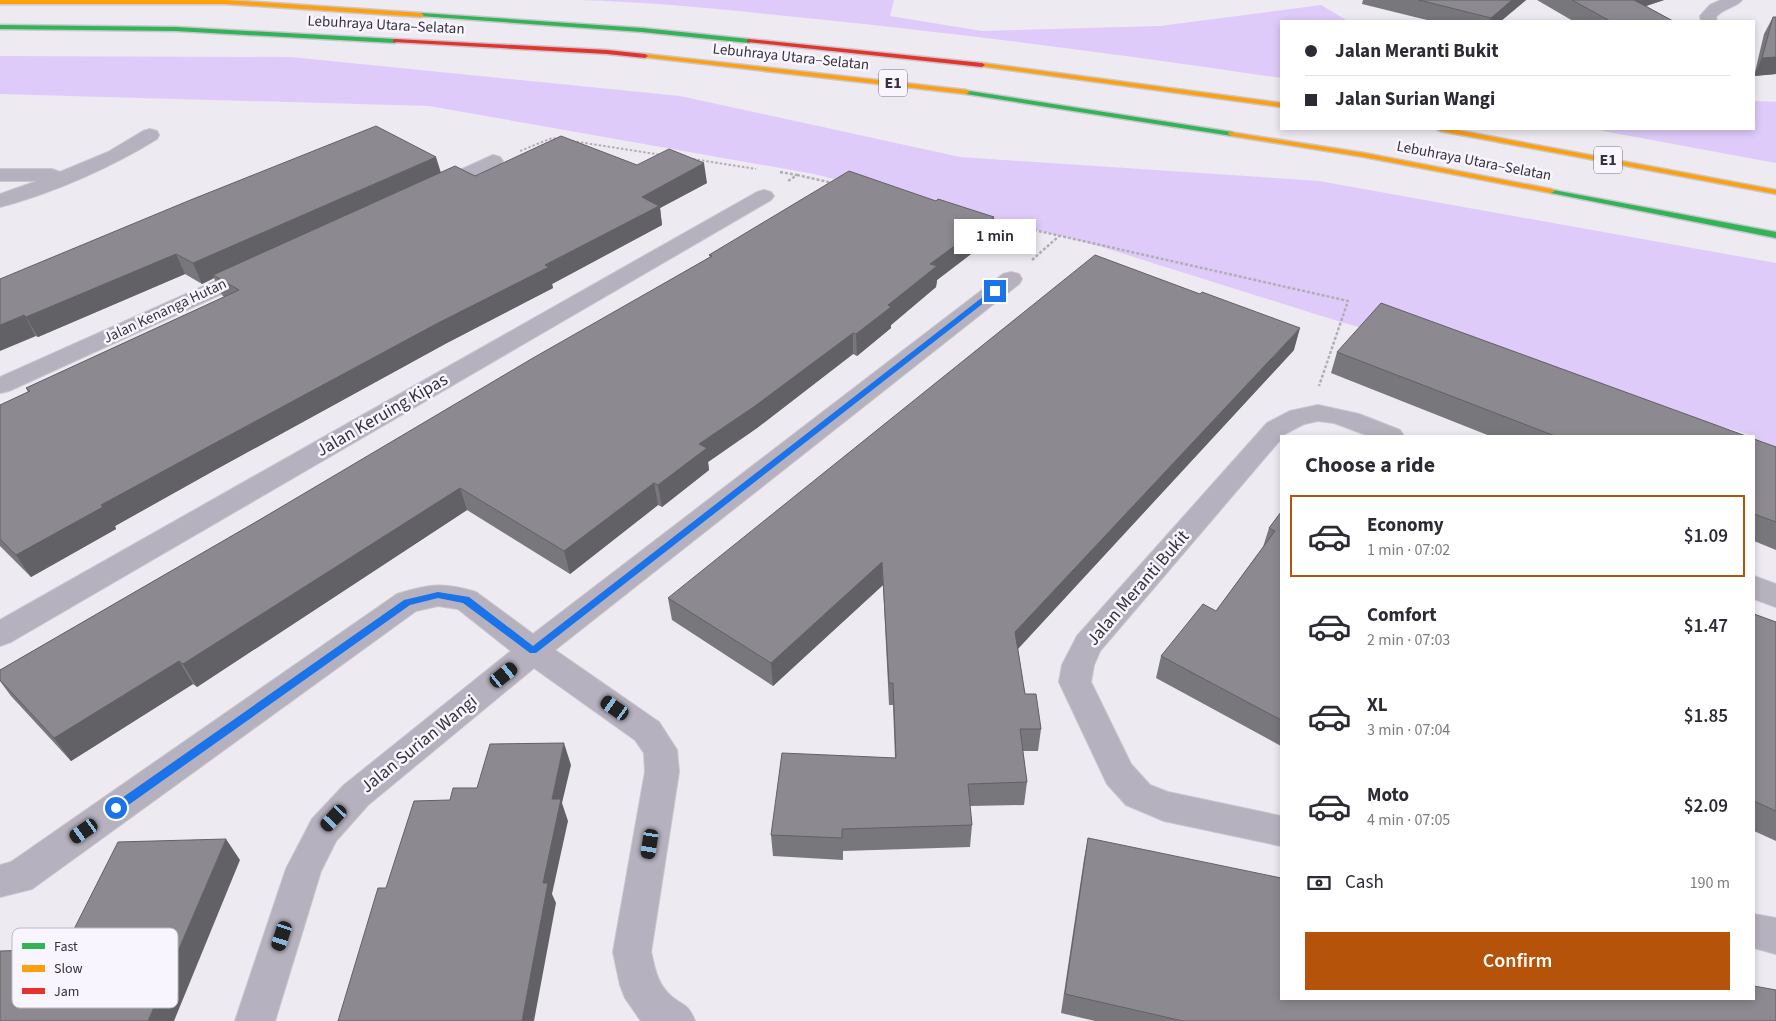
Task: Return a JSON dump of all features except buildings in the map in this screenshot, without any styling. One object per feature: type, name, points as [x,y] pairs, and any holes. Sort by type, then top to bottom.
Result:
[{"type":"highway","name":"Lebuhraya Utara–Selatan","points":[[0,2],[226,2],[642,30],[954,61],[1280,105]]},
{"type":"highway","name":"Lebuhraya Utara–Selatan","points":[[0,27],[176,28],[607,52],[949,89],[1364,155],[1776,235]]},
{"type":"highway","name":"Lebuhraya Utara–Selatan","points":[[1445,130],[1776,192]]},
{"type":"street","points":[[1709,20],[1708,16],[1715,8],[1734,0]]},
{"type":"street","points":[[0,201],[73,175],[126,151],[150,135]]},
{"type":"street","points":[[413,198],[493,161]]},
{"type":"street","points":[[0,175],[73,175]]},
{"type":"street","name":"Jalan Keruing Kipas","points":[[0,634],[764,196]]},
{"type":"street","name":"Jalan Kenanga Hutan","points":[[0,386],[269,264]]},
{"type":"street","name":"Jalan Surian Wangi","points":[[255,1021],[304,869],[324,830],[356,795],[533,651],[1011,279]]},
{"type":"street","name":"Jalan Meranti Bukit","points":[[1280,831],[1164,806],[1138,795],[1118,774],[1075,682],[1078,664],[1088,644],[1276,429],[1292,419],[1310,413],[1333,414],[1388,435]]},
{"type":"street","points":[[1755,587],[1776,596]]},
{"type":"street","points":[[0,881],[19,877],[407,602],[438,595],[466,600],[533,651],[647,731],[660,750],[662,772],[632,952],[639,985],[656,1009],[675,1021]]},
{"type":"street","points":[[1755,931],[1776,936]]},
{"type":"path","points":[[493,161],[552,138],[562,140]]},
{"type":"path","points":[[572,141],[670,156]]},
{"type":"path","points":[[690,159],[758,169]]},
{"type":"path","points":[[778,172],[842,185]]},
{"type":"path","points":[[764,196],[797,175]]},
{"type":"path","points":[[982,218],[1348,301],[1310,413]]},
{"type":"path","points":[[1011,279],[1060,236]]},
{"type":"shaded area","points":[[578,0],[894,0],[890,16],[982,31],[1160,26],[1321,5],[1346,20],[1280,20],[1280,78],[1165,61],[874,25],[638,3]]},
{"type":"shaded area","points":[[0,56],[291,57],[680,96],[960,157],[1319,181],[1776,263],[1776,447],[1755,438],[1755,435],[1344,323],[1086,242],[814,174],[429,106],[0,94]]},
{"type":"shaded area","points":[[1755,101],[1776,102],[1776,163],[1597,130],[1755,130]]},
{"type":"traffic: fast","points":[[421,15],[642,30],[749,41]]},
{"type":"traffic: fast","points":[[0,27],[176,29],[395,41]]},
{"type":"traffic: fast","points":[[966,92],[1232,134]]},
{"type":"traffic: fast","points":[[1551,191],[1776,235]]},
{"type":"traffic: slow","points":[[0,2],[226,2],[421,15]]},
{"type":"traffic: slow","points":[[645,56],[966,92]]},
{"type":"traffic: slow","points":[[982,65],[1280,105]]},
{"type":"traffic: slow","points":[[1445,130],[1776,192]]},
{"type":"traffic: slow","points":[[1232,134],[1364,155],[1551,191]]},
{"type":"traffic: jam","points":[[395,41],[607,52],[645,56]]},
{"type":"traffic: jam","points":[[749,41],[982,65]]},
{"type":"route","points":[[116,808],[407,602],[438,595],[466,600],[533,651],[995,291]]}]
